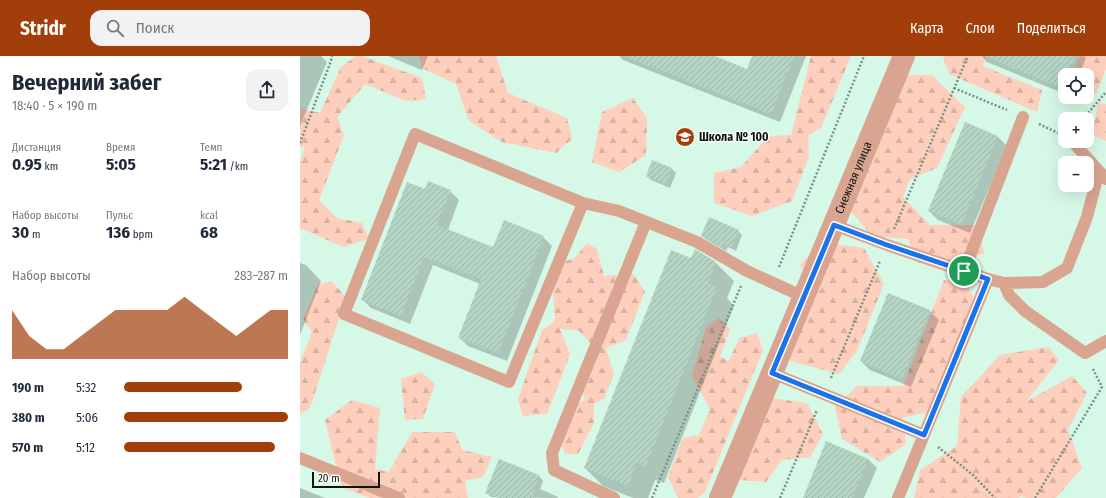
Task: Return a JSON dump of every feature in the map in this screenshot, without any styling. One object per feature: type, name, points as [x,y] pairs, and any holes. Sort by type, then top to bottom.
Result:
[{"type":"street","name":"Снежная улица","points":[[720,498],[904,56]]},
{"type":"lane","points":[[964,271],[1023,117]]},
{"type":"lane","points":[[583,203],[509,382],[344,314],[415,134],[583,203],[619,211],[697,242],[747,271],[804,296]]},
{"type":"lane","points":[[834,225],[887,245],[988,279],[1004,283],[1043,282],[1067,268],[1102,175],[1078,148]]},
{"type":"lane","points":[[614,498],[554,470],[552,453],[646,222]]},
{"type":"lane","points":[[898,498],[988,279]]},
{"type":"lane","points":[[1004,283],[1008,295],[1025,311],[1085,353],[1106,341]]},
{"type":"lane","points":[[772,373],[924,435]]},
{"type":"lane","points":[[300,458],[399,498]]},
{"type":"path","points":[[300,143],[332,56]]},
{"type":"path","points":[[773,282],[864,56]]},
{"type":"path","points":[[780,498],[968,56]]},
{"type":"path","points":[[1089,112],[1106,92]]},
{"type":"path","points":[[652,498],[747,271]]},
{"type":"path","points":[[1035,498],[1102,387],[1085,353]]},
{"type":"path","points":[[924,435],[973,475],[994,498]]},
{"type":"green space","points":[[356,56],[361,56],[422,78],[426,99],[406,101],[365,84],[337,117],[344,135],[319,200],[337,218],[362,223],[369,239],[343,247],[300,228],[300,162],[305,146],[300,147],[300,108],[320,113],[341,67]]},
{"type":"green space","points":[[419,56],[496,56],[508,93],[567,118],[572,139],[556,153],[502,142],[469,121],[456,84],[422,68]]},
{"type":"green space","points":[[811,56],[851,56],[821,128],[808,136],[809,157],[792,201],[752,216],[714,203],[714,173],[741,167],[769,136],[791,135]]},
{"type":"green space","points":[[943,56],[986,56],[983,66],[1042,90],[1037,112],[949,74]]},
{"type":"green space","points":[[1080,56],[1106,56],[1106,69],[1096,94],[1094,94],[1094,68],[1074,68]]},
{"type":"green space","points":[[891,75],[932,75],[965,107],[937,168],[910,179],[903,197],[930,225],[978,225],[984,253],[946,272],[917,262],[908,239],[872,236],[848,208]]},
{"type":"green space","points":[[633,98],[647,118],[646,155],[619,172],[592,162],[602,112]]},
{"type":"green space","points":[[1098,103],[1106,104],[1106,141],[1094,135],[1094,124]]},
{"type":"green space","points":[[821,242],[864,248],[884,284],[857,351],[839,374],[791,361],[778,340],[817,290],[800,265]]},
{"type":"green space","points":[[587,243],[597,249],[604,276],[633,274],[645,291],[626,340],[606,348],[614,374],[604,399],[594,404],[594,423],[578,454],[565,454],[557,433],[567,408],[585,400],[579,379],[592,345],[579,331],[560,329],[570,354],[547,414],[523,416],[518,399],[542,330],[555,321],[551,263],[574,259]]},
{"type":"green space","points":[[944,280],[965,281],[974,298],[928,412],[903,418],[906,444],[880,462],[842,439],[835,407],[857,386],[903,386]]},
{"type":"green space","points":[[332,282],[346,297],[310,408],[300,414],[300,363],[312,332],[303,319],[318,284]]},
{"type":"green space","points":[[719,318],[730,329],[720,357],[729,361],[739,338],[757,333],[763,350],[705,492],[698,498],[678,498],[668,477],[683,438],[699,435],[710,409],[692,376],[706,327]]},
{"type":"green space","points":[[1048,347],[1059,360],[1027,401],[1072,376],[1087,393],[1068,430],[1082,468],[1056,498],[1026,498],[1020,496],[1019,498],[914,498],[920,470],[957,446],[961,397],[1000,355]]},
{"type":"green space","points":[[421,372],[435,384],[423,419],[405,420],[401,379]]},
{"type":"green space","points":[[757,396],[807,403],[823,434],[810,457],[782,460],[766,482],[737,480]]},
{"type":"green space","points":[[352,400],[380,408],[375,469],[389,472],[412,432],[455,432],[462,450],[492,457],[483,477],[465,481],[468,498],[369,498],[341,487],[325,420]]},
{"type":"building","points":[[627,56],[715,56],[747,69],[752,56],[794,56],[771,114]]},
{"type":"building","points":[[985,56],[1075,56],[1070,68],[1058,68],[1058,87]]},
{"type":"building","points":[[965,122],[998,136],[961,225],[928,211]]},
{"type":"building","points":[[652,160],[672,168],[666,184],[646,176]]},
{"type":"building","points":[[428,181],[451,190],[437,225],[493,247],[504,220],[544,236],[498,353],[458,338],[481,279],[424,257],[401,316],[361,300],[407,182],[425,189]]},
{"type":"building","points":[[709,217],[739,230],[731,247],[724,244],[722,248],[701,236]]},
{"type":"building","points":[[695,249],[716,262],[708,283],[717,287],[646,466],[637,462],[628,486],[584,468],[671,250],[691,258]]},
{"type":"building","points":[[888,293],[930,310],[902,379],[860,361]]},
{"type":"building","points":[[826,441],[868,459],[852,498],[803,498]]},
{"type":"building","points":[[499,459],[539,475],[531,498],[499,498],[485,493]]},
{"type":"place","name":"Школа № 100","points":[[685,137]]},
{"type":"route","points":[[834,225],[964,271],[988,279],[924,435],[772,373],[834,225]]}]
